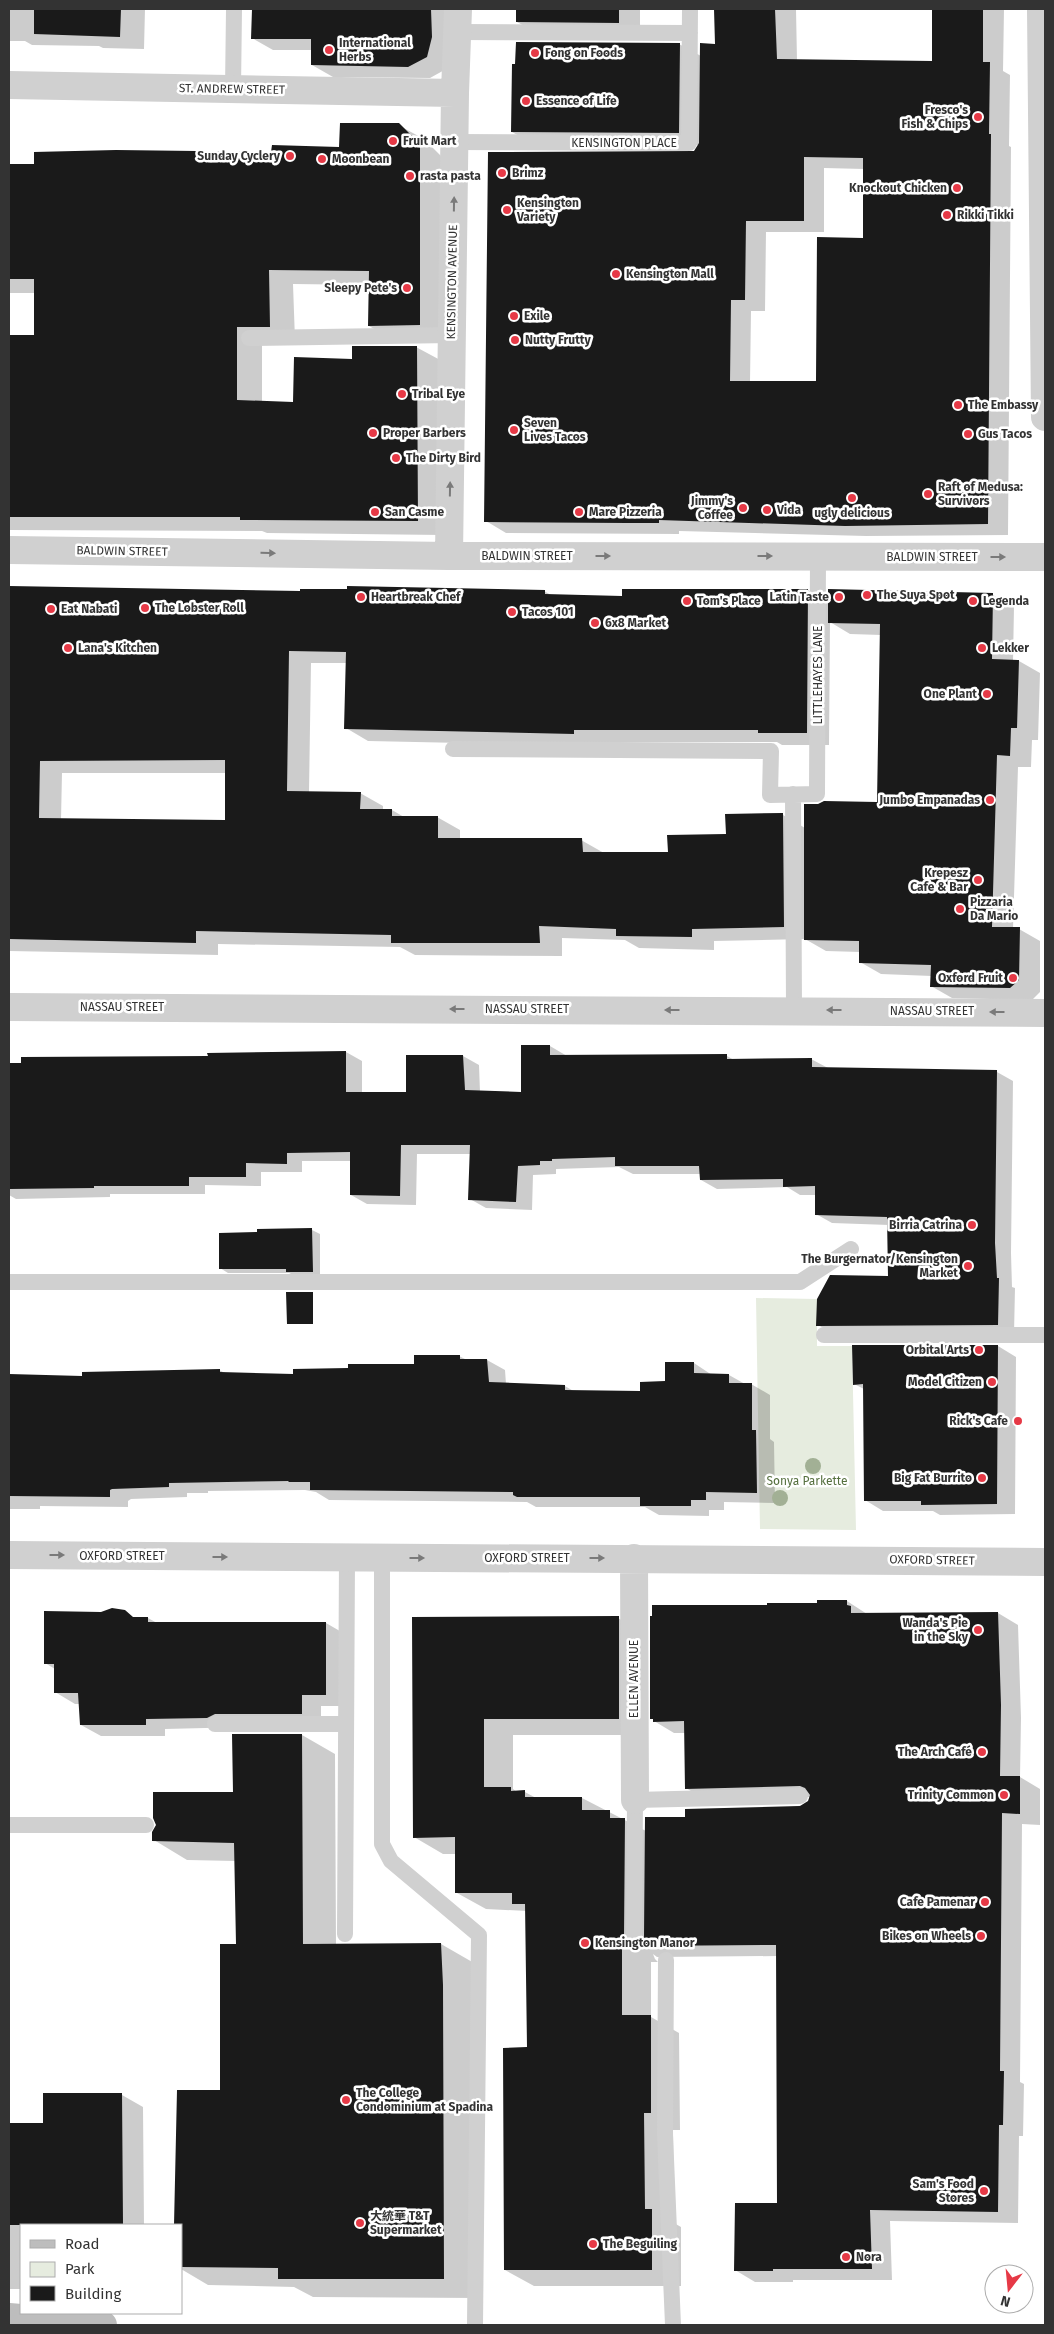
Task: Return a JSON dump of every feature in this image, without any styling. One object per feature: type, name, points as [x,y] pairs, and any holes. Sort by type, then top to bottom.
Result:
[{"type":"main road","points":[[9,2317],[103,2325]]},
{"type":"street","points":[[1041,9],[1044,158],[1045,417]]},
{"type":"street","name":"KENSINGTON AVENUE","points":[[449,556],[454,142],[458,20]]},
{"type":"street","name":"ST. ANDREW STREET","points":[[9,85],[455,93]]},
{"type":"street","name":"BALDWIN STREET","points":[[9,550],[449,556],[1045,557]]},
{"type":"street","name":"NASSAU STREET","points":[[9,1006],[1045,1013]]},
{"type":"street","name":"OXFORD STREET","points":[[9,1555],[1045,1562]]},
{"type":"street","name":"ELLEN AVENUE","points":[[634,1558],[635,1800]]},
{"type":"lane","points":[[233,89],[234,9]]},
{"type":"lane","name":"KENSINGTON PLACE","points":[[454,142],[690,143],[690,9]]},
{"type":"lane","points":[[458,20],[690,33]]},
{"type":"lane","points":[[249,338],[452,335]]},
{"type":"lane","name":"LITTLEHAYES LANE","points":[[793,794],[817,794],[818,556]]},
{"type":"lane","points":[[453,749],[771,751],[770,794],[793,794],[794,1010]]},
{"type":"lane","points":[[9,1282],[800,1282],[851,1249]]},
{"type":"lane","points":[[824,1335],[1045,1335]]},
{"type":"lane","points":[[345,1934],[346,1558]]},
{"type":"lane","points":[[382,1558],[382,1844],[391,1861],[479,1935],[476,2325]]},
{"type":"lane","points":[[216,1724],[346,1724]]},
{"type":"lane","points":[[634,1936],[635,1800],[800,1796]]},
{"type":"lane","points":[[9,1825],[146,1826]]},
{"type":"lane","points":[[666,1960],[665,2134],[672,2325]]},
{"type":"green space","name":"Sonya Parkette","points":[[756,1298],[817,1299],[817,1346],[852,1346],[856,1530],[760,1529]]},
{"type":"building","points":[[34,9],[121,9],[120,37],[34,34]]},
{"type":"building","points":[[252,9],[431,9],[432,37],[427,57],[408,67],[311,65],[311,39],[251,39]]},
{"type":"building","points":[[516,9],[619,9],[619,23],[516,22]]},
{"type":"building","points":[[714,9],[775,9],[777,59],[932,61],[932,9],[983,9],[983,62],[990,62],[989,134],[991,134],[988,524],[845,526],[659,520],[659,523],[484,522],[488,152],[694,151],[699,143],[700,43],[715,44]],"holes":[[[804,157],[863,158],[863,238],[817,237],[816,381],[730,381],[731,300],[745,300],[746,221],[804,221]]]},
{"type":"building","points":[[516,42],[680,43],[679,133],[511,132],[512,64],[515,64]]},
{"type":"building","points":[[340,123],[399,123],[420,144],[420,325],[368,326],[369,271],[269,270],[270,327],[237,327],[237,400],[293,402],[294,357],[352,359],[352,346],[417,346],[418,521],[240,520],[240,517],[9,517],[9,335],[34,335],[34,279],[9,279],[9,164],[34,164],[34,152],[116,150],[271,152],[272,145],[339,147]]},
{"type":"building","points":[[9,586],[300,591],[300,589],[347,589],[347,586],[545,590],[545,594],[622,596],[622,589],[808,589],[807,733],[758,733],[758,730],[574,730],[574,734],[344,729],[346,652],[289,651],[287,791],[361,792],[360,809],[392,809],[392,816],[438,816],[438,838],[582,838],[583,852],[668,852],[667,835],[726,834],[725,814],[783,813],[784,927],[692,929],[692,937],[616,936],[616,929],[539,926],[540,943],[391,943],[391,935],[196,931],[196,943],[9,939]],"holes":[[[225,760],[225,820],[39,818],[40,761]]]},
{"type":"building","points":[[828,589],[993,593],[992,659],[1019,660],[1017,728],[1011,728],[1010,756],[997,755],[992,927],[1020,927],[1019,980],[1010,988],[930,987],[931,965],[859,963],[859,941],[804,940],[804,804],[818,804],[824,801],[877,802],[880,624],[828,623]]},
{"type":"building","points":[[521,1045],[550,1045],[550,1055],[727,1054],[727,1059],[812,1058],[812,1067],[997,1070],[995,1243],[997,1278],[999,1278],[998,1325],[816,1326],[817,1299],[830,1275],[888,1276],[887,1217],[815,1215],[815,1186],[783,1187],[783,1179],[700,1180],[699,1166],[615,1166],[615,1157],[552,1159],[552,1161],[540,1161],[540,1165],[518,1166],[516,1202],[468,1200],[470,1145],[401,1145],[400,1196],[350,1195],[350,1152],[287,1153],[287,1164],[246,1163],[246,1177],[189,1177],[189,1186],[94,1186],[94,1188],[9,1189],[9,1063],[21,1063],[21,1057],[208,1056],[207,1053],[346,1051],[346,1092],[406,1092],[406,1055],[463,1055],[465,1090],[521,1092]]},
{"type":"building","points":[[312,1228],[313,1272],[286,1272],[286,1269],[219,1269],[219,1233],[257,1232],[257,1229]]},
{"type":"building","points":[[286,1292],[313,1292],[313,1324],[287,1324]]},
{"type":"building","points":[[852,1345],[998,1345],[997,1504],[921,1505],[921,1501],[864,1501],[863,1384],[853,1385]]},
{"type":"building","points":[[414,1355],[460,1355],[460,1359],[487,1359],[489,1382],[565,1385],[565,1390],[640,1391],[640,1382],[665,1381],[665,1362],[694,1362],[694,1373],[729,1374],[729,1383],[752,1383],[752,1430],[756,1430],[757,1493],[706,1492],[706,1500],[691,1500],[691,1506],[640,1506],[640,1497],[517,1497],[513,1495],[513,1492],[310,1490],[310,1482],[289,1481],[169,1483],[169,1487],[112,1489],[110,1490],[110,1497],[9,1496],[9,1374],[82,1376],[82,1372],[220,1369],[220,1372],[293,1374],[293,1369],[348,1368],[348,1364],[414,1364]]},
{"type":"building","points":[[817,1600],[847,1600],[847,1605],[851,1606],[851,1613],[998,1612],[1001,1705],[1000,1776],[1020,1776],[1020,1814],[1002,1813],[1000,2071],[1004,2071],[1003,2125],[999,2125],[998,2212],[870,2210],[872,2269],[734,2271],[735,2203],[777,2203],[776,1945],[636,1946],[642,1941],[644,1936],[645,1817],[685,1817],[685,1809],[800,1806],[808,1801],[810,1795],[805,1788],[800,1786],[685,1789],[684,1721],[653,1722],[653,1719],[650,1719],[650,1616],[652,1616],[652,1605],[767,1605],[767,1603],[817,1603]]},
{"type":"building","points":[[112,1608],[125,1610],[133,1617],[148,1617],[148,1622],[326,1622],[326,1695],[302,1695],[302,1714],[215,1714],[207,1718],[146,1719],[146,1725],[80,1725],[78,1693],[54,1693],[54,1664],[44,1664],[44,1611],[101,1612]]},
{"type":"building","name":"Kensington Manor","points":[[619,1616],[619,1719],[484,1719],[484,1787],[511,1787],[511,1791],[525,1790],[525,1797],[582,1797],[582,1810],[610,1810],[610,1818],[625,1818],[624,1936],[626,1941],[632,1946],[622,1946],[622,2015],[651,2015],[651,2113],[644,2113],[645,2209],[652,2209],[652,2270],[504,2270],[503,2048],[527,2047],[525,1904],[512,1904],[512,1893],[455,1893],[455,1837],[413,1838],[412,1617]]},
{"type":"building","name":"The College Condominium at Spadina","points":[[232,1734],[302,1734],[303,1944],[441,1943],[443,1985],[444,2279],[278,2279],[278,2268],[182,2267],[182,2224],[174,2224],[177,2090],[220,2090],[220,1944],[236,1944],[234,1843],[152,1841],[152,1832],[156,1825],[153,1818],[153,1792],[233,1792]]},
{"type":"building","points":[[43,2093],[122,2093],[123,2224],[9,2225],[9,2123],[43,2123]]},
{"type":"place","name":"International Herbs","points":[[329,50]]},
{"type":"place","name":"Fong on Foods","points":[[535,53]]},
{"type":"place","name":"Essence of Life","points":[[526,101]]},
{"type":"place","name":"Fresco's Fish & Chips","points":[[978,117]]},
{"type":"place","name":"Fruit Mart","points":[[393,141]]},
{"type":"place","name":"Sunday Cyclery","points":[[290,156]]},
{"type":"place","name":"Moonbean","points":[[322,159]]},
{"type":"place","name":"Brimz","points":[[502,173]]},
{"type":"place","name":"rasta pasta","points":[[410,176]]},
{"type":"place","name":"Knockout Chicken","points":[[957,188]]},
{"type":"place","name":"Kensington Variety","points":[[507,210]]},
{"type":"place","name":"Rikki Tikki","points":[[947,215]]},
{"type":"place","name":"Kensington Mall","points":[[616,274]]},
{"type":"place","name":"Sleepy Pete's","points":[[407,288]]},
{"type":"place","name":"Exile","points":[[514,316]]},
{"type":"place","name":"Nutty Frutty","points":[[515,340]]},
{"type":"place","name":"Tribal Eye","points":[[402,394]]},
{"type":"place","name":"The Embassy","points":[[958,405]]},
{"type":"place","name":"Seven Lives Tacos","points":[[514,430]]},
{"type":"place","name":"Proper Barbers","points":[[373,433]]},
{"type":"place","name":"Gus Tacos","points":[[968,434]]},
{"type":"place","name":"The Dirty Bird","points":[[396,458]]},
{"type":"place","name":"Raft of Medusa: Survivors","points":[[928,494]]},
{"type":"place","name":"ugly delicious","points":[[852,498]]},
{"type":"place","name":"Jimmy's Coffee","points":[[743,508]]},
{"type":"place","name":"Vida","points":[[767,510]]},
{"type":"place","name":"San Casme","points":[[375,512]]},
{"type":"place","name":"Mare Pizzeria","points":[[579,512]]},
{"type":"place","name":"The Suya Spot","points":[[867,595]]},
{"type":"place","name":"Heartbreak Chef","points":[[361,597]]},
{"type":"place","name":"Latin Taste","points":[[839,597]]},
{"type":"place","name":"Tom's Place","points":[[687,601]]},
{"type":"place","name":"Legenda","points":[[973,601]]},
{"type":"place","name":"The Lobster Roll","points":[[145,608]]},
{"type":"place","name":"Eat Nabati","points":[[51,609]]},
{"type":"place","name":"Tacos 101","points":[[512,612]]},
{"type":"place","name":"6x8 Market","points":[[595,623]]},
{"type":"place","name":"Lana's Kitchen","points":[[68,648]]},
{"type":"place","name":"Lekker","points":[[982,648]]},
{"type":"place","name":"One Plant","points":[[987,694]]},
{"type":"place","name":"Jumbo Empanadas","points":[[990,800]]},
{"type":"place","name":"Krepesz Cafe & Bar","points":[[978,880]]},
{"type":"place","name":"Pizzaria Da Mario","points":[[960,909]]},
{"type":"place","name":"Oxford Fruit","points":[[1013,978]]},
{"type":"place","name":"Birria Catrina","points":[[972,1225]]},
{"type":"place","name":"The Burgernator/Kensington Market","points":[[968,1266]]},
{"type":"place","name":"Orbital Arts","points":[[979,1350]]},
{"type":"place","name":"Model Citizen","points":[[992,1382]]},
{"type":"place","name":"Rick's Cafe","points":[[1018,1421]]},
{"type":"place","name":"Big Fat Burrito","points":[[982,1478]]},
{"type":"place","name":"Wanda's Pie in the Sky","points":[[978,1630]]},
{"type":"place","name":"The Arch Café","points":[[982,1752]]},
{"type":"place","name":"Trinity Common","points":[[1004,1795]]},
{"type":"place","name":"Cafe Pamenar","points":[[985,1902]]},
{"type":"place","name":"Bikes on Wheels","points":[[981,1936]]},
{"type":"place","name":"Kensington Manor","points":[[585,1943]]},
{"type":"place","name":"The College Condominium at Spadina","points":[[346,2100]]},
{"type":"place","name":"Sam's Food Stores","points":[[984,2191]]},
{"type":"place","name":"大統華 T&T Supermarket","points":[[360,2223]]},
{"type":"place","name":"The Beguiling","points":[[593,2244]]},
{"type":"place","name":"Nora","points":[[846,2257]]}]
